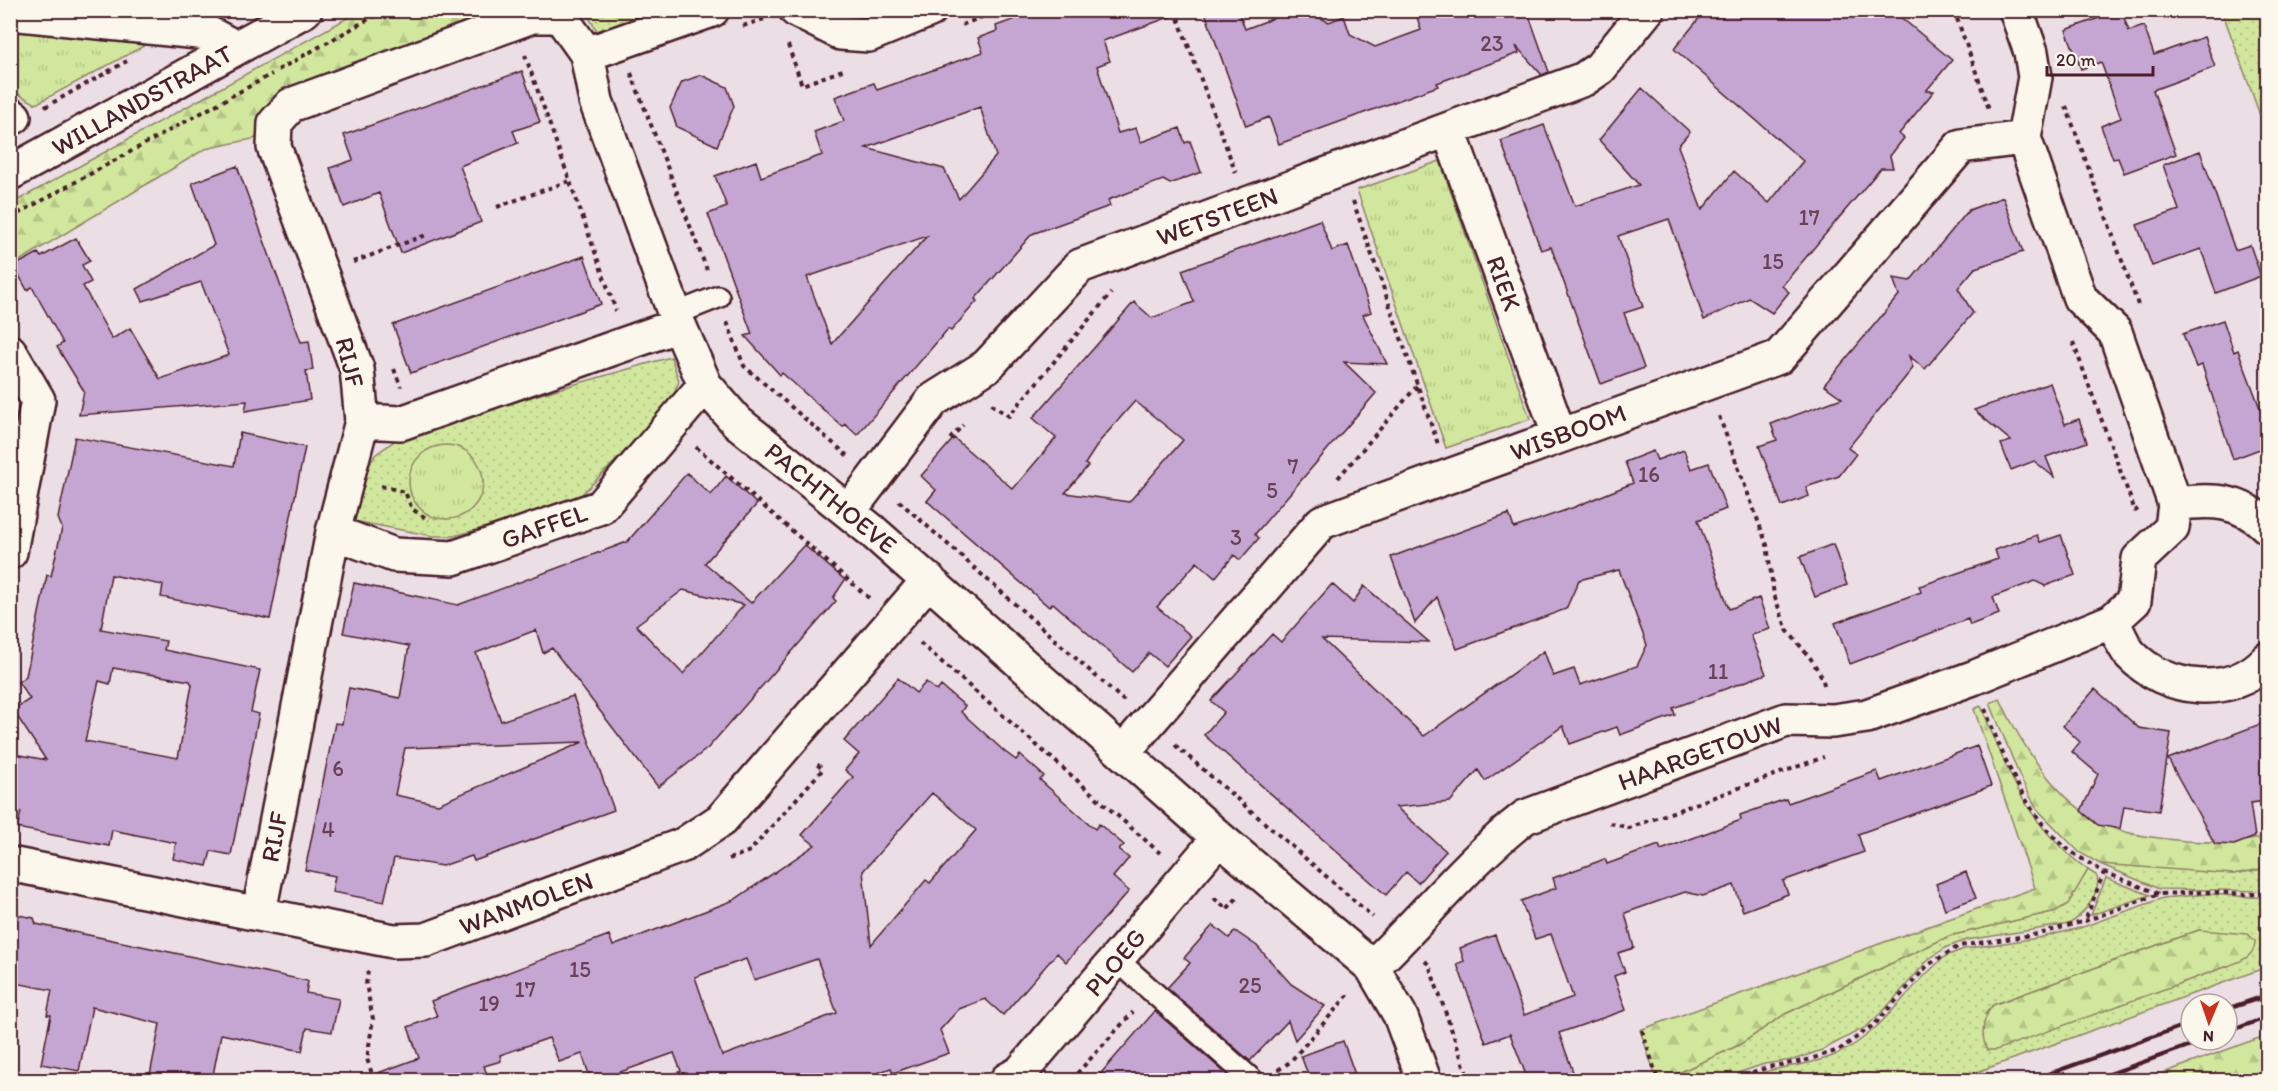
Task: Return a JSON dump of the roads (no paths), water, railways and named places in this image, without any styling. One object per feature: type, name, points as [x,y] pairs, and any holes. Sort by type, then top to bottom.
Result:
[{"type":"street","name":"WILLANDSTRAAT","points":[[10,173],[304,10]]},
{"type":"street","points":[[587,54],[711,10]]},
{"type":"street","points":[[796,10],[841,33],[869,35],[930,10]]},
{"type":"street","name":"WETSTEEN","points":[[849,511],[933,400],[987,366],[1080,266],[1584,79],[1600,68],[1647,10]]},
{"type":"street","points":[[2016,10],[2031,52],[2035,77],[2012,139],[2080,298],[2115,332],[2175,504],[2203,499],[2232,505],[2257,517],[2268,527]]},
{"type":"street","points":[[10,13],[208,33],[236,48]]},
{"type":"street","name":"RIJF","points":[[259,912],[333,532],[362,421],[357,369],[274,147],[275,123],[291,105],[531,16],[560,16]]},
{"type":"street","name":"PACHTHOEVE","points":[[560,16],[587,54],[596,101],[677,320],[705,385],[737,422],[849,511],[1219,838],[1372,967],[1400,1016],[1424,1080]]},
{"type":"street","name":"RIEK","points":[[1449,131],[1559,434]]},
{"type":"street","name":"WISBOOM","points":[[1124,752],[1322,522],[1559,434],[1779,357],[1961,146],[2012,139]]},
{"type":"street","points":[[362,421],[400,423],[627,344],[677,320]]},
{"type":"street","points":[[10,352],[38,400],[10,552]]},
{"type":"street","name":"GAFFEL","points":[[333,532],[394,555],[453,558],[601,507],[670,423],[705,385]]},
{"type":"street","name":"HAARGETOUW","points":[[1372,967],[1493,842],[1526,817],[1786,720],[1833,721],[1867,716],[1973,678],[2112,621],[2134,602],[2139,559],[2172,528],[2175,504]]},
{"type":"street","name":"WANMOLEN","points":[[10,864],[259,912],[376,938],[393,941],[426,940],[683,845],[721,820],[929,580]]},
{"type":"street","points":[[2112,621],[2129,653],[2158,676],[2192,687],[2228,684],[2260,668],[2268,659]]},
{"type":"street","name":"PLOEG","points":[[1007,1080],[1020,1073],[1219,838]]},
{"type":"lane","points":[[677,320],[718,297]]},
{"type":"lane","points":[[1117,960],[1252,1080]]},
{"type":"railway","points":[[2239,1005],[2268,995]]},
{"type":"railway","points":[[2239,1028],[2268,1017]]},
{"type":"railway","points":[[2032,1080],[2179,1027]]},
{"type":"railway","points":[[2093,1080],[2179,1049]]}]
